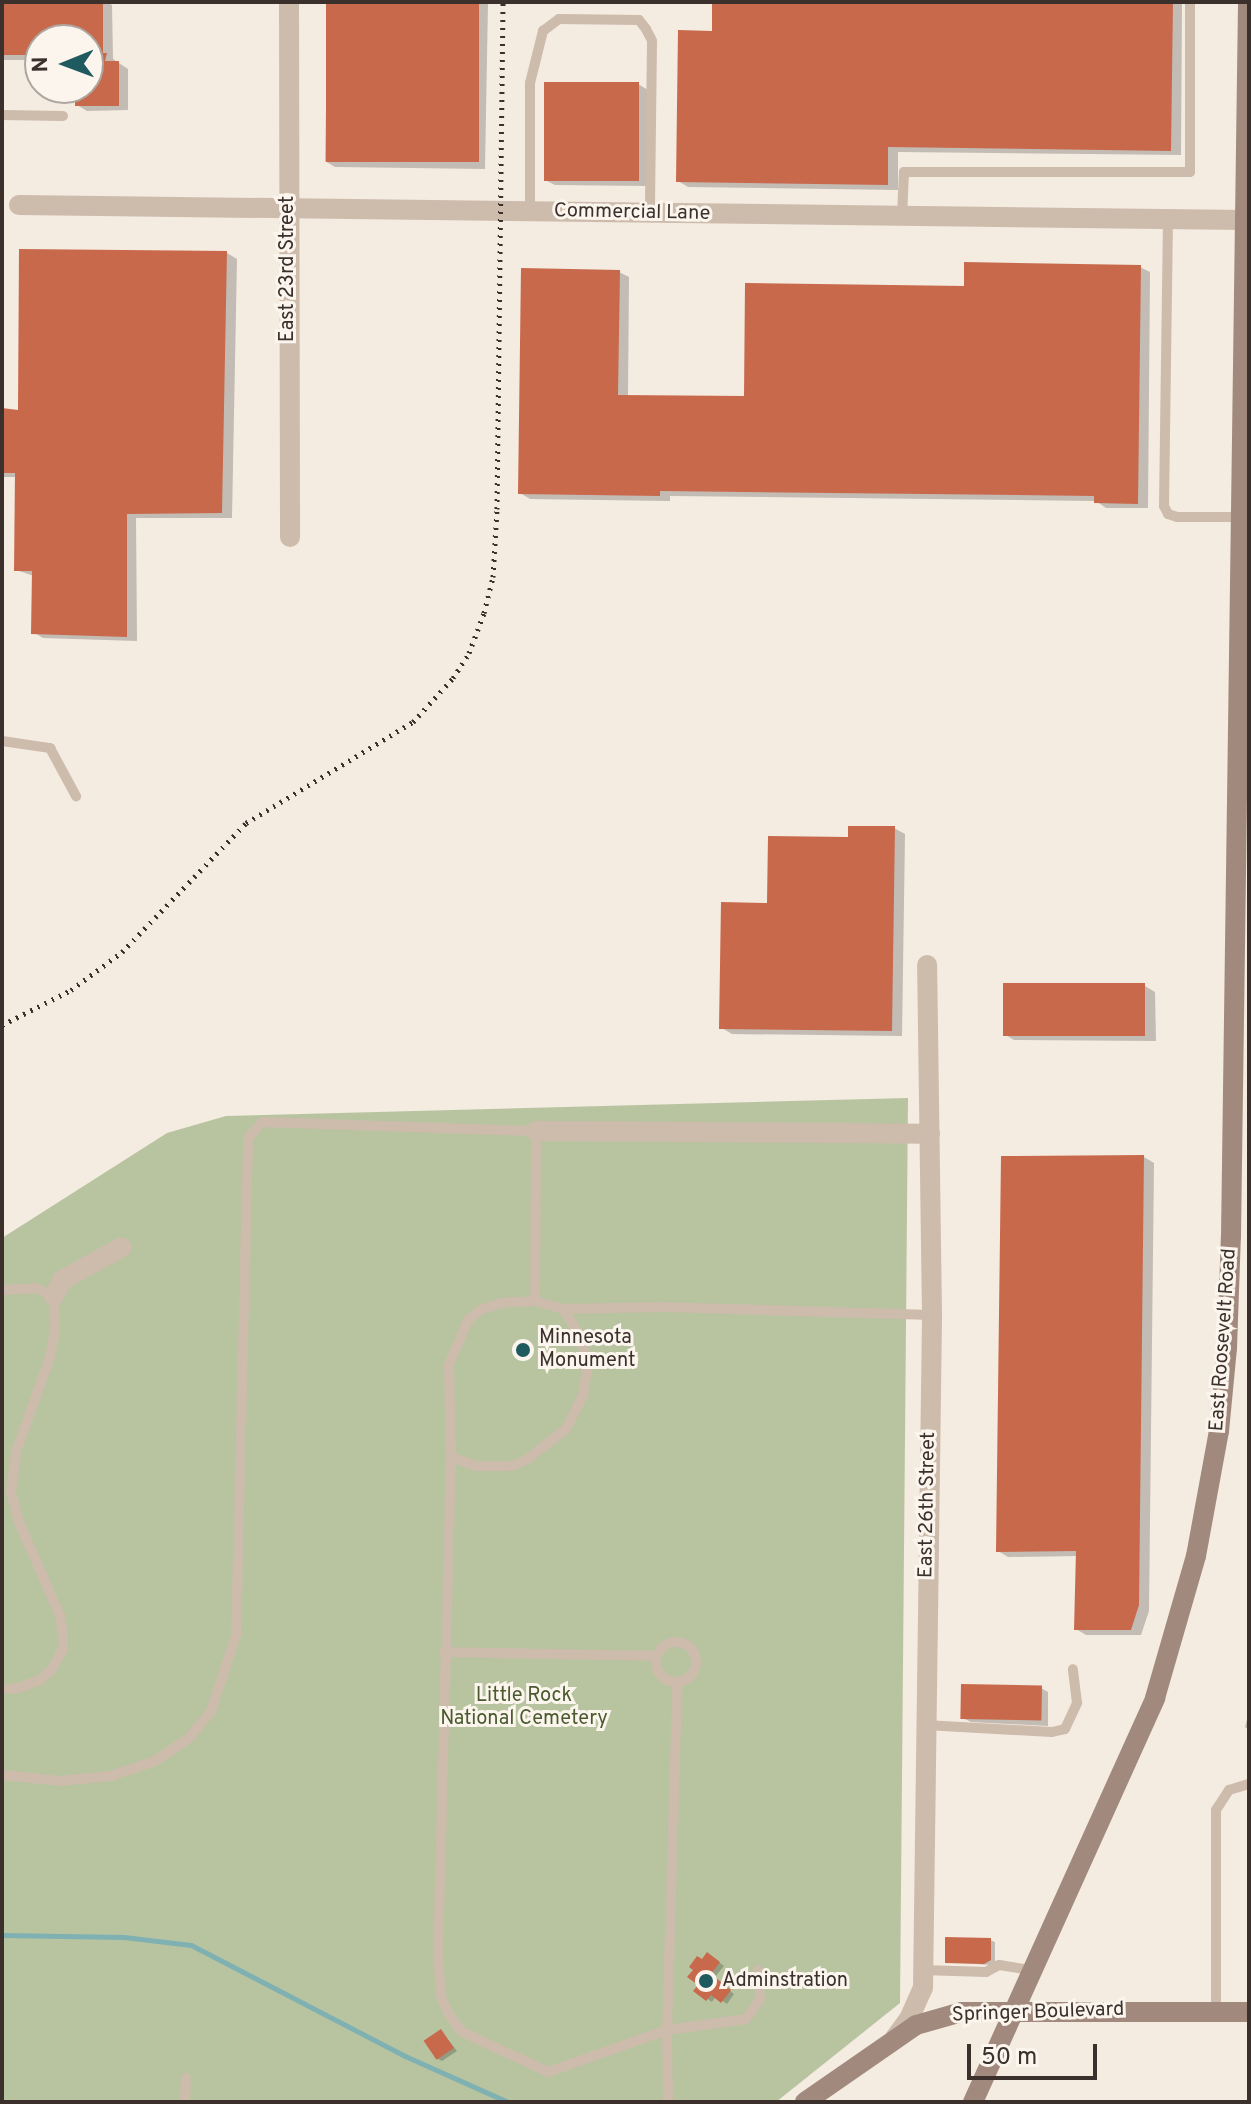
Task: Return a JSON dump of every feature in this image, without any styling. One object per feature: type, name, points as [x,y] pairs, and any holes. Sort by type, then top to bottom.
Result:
[{"type":"main road","name":"East Roosevelt Road","points":[[973,2102],[1155,1698],[1196,1556],[1219,1431],[1227,1348],[1231,1236],[1247,261],[1248,2]]},
{"type":"main road","name":"Springer Boulevard","points":[[805,2102],[895,2038],[938,2017],[962,2012],[1249,2012]]},
{"type":"street","name":"East 23rd Street","points":[[289,2],[290,537]]},
{"type":"street","name":"Commercial Lane","points":[[19,205],[1245,220]]},
{"type":"street","name":"East 26th Street","points":[[895,2038],[919,1999],[922,1970],[932,1315],[927,965]]},
{"type":"street","points":[[536,1131],[930,1134]]},
{"type":"street","points":[[54,1296],[69,1275],[122,1247]]},
{"type":"lane","points":[[902,216],[904,172],[1190,172],[1190,2]]},
{"type":"lane","points":[[530,212],[528,104],[543,31],[559,19],[639,20],[652,41],[650,214]]},
{"type":"lane","points":[[2,115],[63,116]]},
{"type":"lane","points":[[1168,219],[1164,506],[1168,514],[1177,517],[1242,517]]},
{"type":"lane","points":[[2,741],[50,748],[76,796]]},
{"type":"lane","points":[[2,1775],[60,1781],[111,1776],[155,1761],[189,1738],[211,1711],[236,1635],[248,1138],[262,1122],[536,1131],[535,1301]]},
{"type":"lane","points":[[2,1290],[35,1288],[54,1296],[55,1330],[50,1357],[16,1452],[11,1477],[13,1506],[60,1616],[63,1649],[52,1669],[40,1680],[18,1688],[2,1689]]},
{"type":"lane","points":[[758,1970],[760,1999],[746,2019],[667,2030],[548,2072],[462,2032],[448,2013],[441,1997],[438,1953],[451,1457],[449,1365],[455,1343],[468,1320],[482,1309],[502,1303],[535,1301],[563,1309],[662,1307],[932,1315]]},
{"type":"lane","points":[[451,1457],[476,1466],[512,1466],[526,1460],[566,1429],[583,1395],[587,1371],[582,1339],[563,1309]]},
{"type":"lane","points":[[678,1642],[695,1653],[694,1673],[677,1683],[660,1675],[657,1656],[665,1645],[678,1642]]},
{"type":"lane","points":[[444,1652],[657,1656]]},
{"type":"lane","points":[[925,1725],[1052,1732],[1065,1729],[1077,1703],[1073,1669]]},
{"type":"lane","points":[[668,2102],[667,2030],[677,1683]]},
{"type":"lane","points":[[1216,2011],[1216,1810],[1229,1790],[1249,1784]]},
{"type":"lane","points":[[922,1970],[986,1972],[999,1965],[1032,1970]]},
{"type":"lane","points":[[185,2102],[186,2078]]},
{"type":"lane","points":[[833,2102],[834,2079]]},
{"type":"green space","name":"Little Rock National Cemetery","points":[[908,1098],[900,2003],[776,2102],[2,2102],[2,1238],[167,1133],[226,1116]]},
{"type":"building","points":[[2,2],[103,2],[103,24],[24,24],[24,55],[2,55]]},
{"type":"building","points":[[326,2],[479,2],[479,162],[326,162]]},
{"type":"building","points":[[712,2],[1173,2],[1171,151],[888,147],[888,185],[676,182],[678,30],[712,31]]},
{"type":"building","points":[[104,53],[107,53],[105,61],[119,61],[119,106],[75,106],[104,104]]},
{"type":"building","points":[[544,82],[639,82],[639,181],[544,181]]},
{"type":"building","points":[[19,249],[227,251],[222,513],[127,514],[127,637],[31,634],[32,571],[14,571],[15,473],[2,473],[2,408],[18,410]]},
{"type":"building","points":[[964,262],[1141,265],[1138,504],[1094,503],[1094,496],[660,491],[660,496],[518,494],[521,268],[620,270],[618,395],[744,396],[745,283],[964,286]]},
{"type":"building","points":[[848,826],[895,826],[892,1031],[719,1029],[721,902],[767,903],[768,836],[848,837]]},
{"type":"building","points":[[1003,983],[1145,983],[1145,1036],[1003,1036]]},
{"type":"building","points":[[1144,1155],[1139,1605],[1131,1630],[1074,1630],[1076,1551],[996,1552],[1001,1156]]},
{"type":"building","points":[[961,1684],[1042,1685],[1041,1720],[960,1719]]},
{"type":"building","points":[[945,1937],[991,1938],[991,1960],[984,1964],[945,1963]]},
{"type":"building","name":"Adminstration","points":[[707,1952],[720,1962],[711,1974],[731,1990],[721,2003],[711,1995],[706,2001],[693,1991],[698,1985],[687,1977],[693,1970],[689,1967],[697,1956],[702,1959]]},
{"type":"building","points":[[441,2029],[454,2048],[436,2060],[424,2041]]},
{"type":"waterway","points":[[2,1935],[124,1937],[191,1945],[405,2056],[508,2102]]},
{"type":"railway","points":[[2,1025],[71,990],[122,952],[246,823],[413,722],[453,678],[469,653],[493,577],[497,509],[503,2]]},
{"type":"place","name":"Minnesota Monument","points":[[523,1350]]},
{"type":"place","name":"Adminstration","points":[[706,1981]]}]
